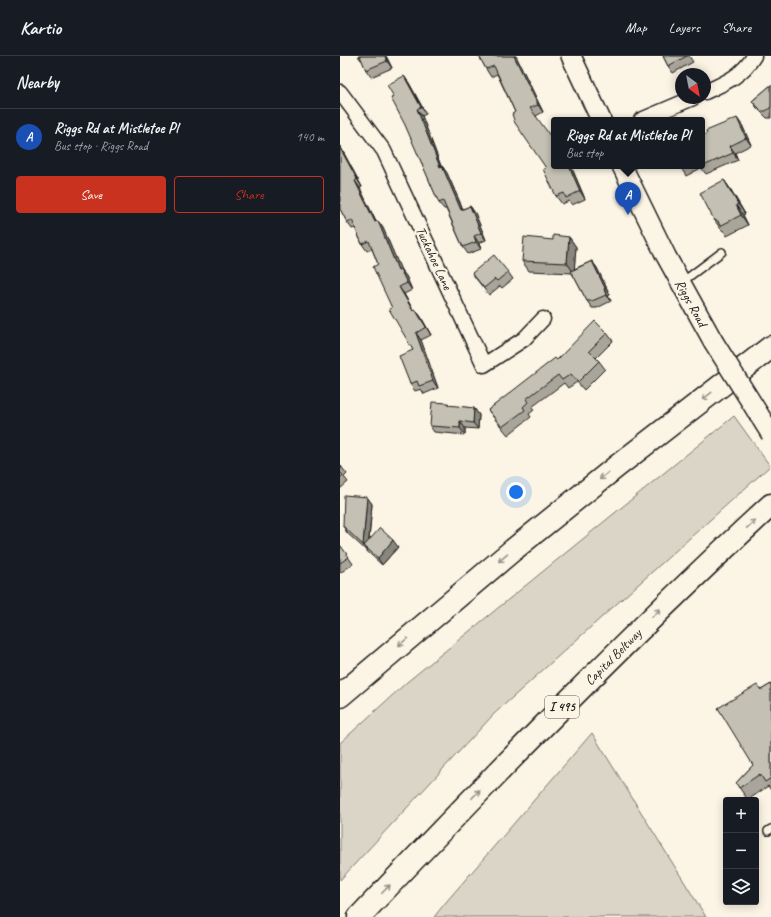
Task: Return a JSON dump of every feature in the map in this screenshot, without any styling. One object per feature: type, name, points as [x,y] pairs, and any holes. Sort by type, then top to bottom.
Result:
[{"type":"highway","points":[[340,696],[513,550],[616,467],[771,347]]},
{"type":"highway","name":"Capital Beltway","points":[[359,917],[500,769],[690,580],[771,505]]},
{"type":"main road","points":[[571,56],[600,117]]},
{"type":"main road","name":"Riggs Road","points":[[624,169],[681,284],[713,341],[771,434]]},
{"type":"street","points":[[711,89],[731,80],[741,73],[754,56]]},
{"type":"street","name":"Tuckahoe Lane","points":[[340,92],[384,150],[484,365],[524,339],[543,319]]},
{"type":"street","points":[[647,117],[679,104]]},
{"type":"lane","points":[[681,284],[722,252]]},
{"type":"shaded area","points":[[734,416],[770,466],[494,714],[340,880],[340,743],[407,682]]},
{"type":"shaded area","points":[[592,733],[706,917],[434,917],[446,902]]},
{"type":"building","points":[[360,56],[385,56],[387,61],[366,70]]},
{"type":"building","points":[[479,56],[514,56],[538,105],[530,108],[551,137],[551,169],[570,169],[580,191],[566,198],[564,193],[556,196],[543,169],[546,168],[515,123],[512,114],[515,112],[494,66],[486,69]]},
{"type":"building","points":[[663,56],[687,56],[668,66]]},
{"type":"building","points":[[404,76],[421,107],[417,109],[440,167],[442,166],[461,210],[470,206],[481,233],[474,236],[476,242],[463,247],[443,201],[439,203],[405,125],[391,98],[394,97],[387,85]]},
{"type":"building","points":[[771,85],[771,107],[766,111],[762,111],[752,101]]},
{"type":"building","points":[[737,118],[746,138],[730,146],[733,153],[705,165],[706,131]]},
{"type":"building","points":[[340,148],[357,179],[355,181],[375,222],[378,221],[398,270],[400,269],[407,283],[399,287],[413,311],[415,309],[426,327],[416,333],[433,381],[419,386],[417,381],[410,384],[399,356],[413,350],[389,309],[392,308],[373,267],[378,264],[369,241],[362,244],[352,220],[347,222],[340,209]]},
{"type":"building","points":[[724,180],[738,204],[736,205],[741,215],[720,226],[718,221],[713,218],[700,193]]},
{"type":"building","points":[[553,235],[569,237],[567,263],[522,261],[524,237],[553,240]]},
{"type":"building","points":[[494,255],[508,272],[497,281],[495,279],[484,288],[472,273]]},
{"type":"building","points":[[592,261],[605,288],[606,295],[592,301],[587,301],[571,271]]},
{"type":"building","points":[[595,321],[607,333],[589,351],[599,361],[578,382],[571,374],[562,380],[558,375],[526,399],[528,402],[523,407],[525,410],[502,427],[488,410],[555,358],[557,360]]},
{"type":"building","points":[[432,402],[448,403],[448,405],[474,408],[473,423],[460,421],[460,428],[430,426]]},
{"type":"building","points":[[344,495],[367,497],[363,545],[343,526]]},
{"type":"building","points":[[380,528],[393,540],[378,558],[364,546]]},
{"type":"building","points":[[340,545],[349,557],[340,563]]},
{"type":"building","points":[[771,684],[771,778],[765,782],[760,774],[739,788],[736,783],[753,765],[718,708],[757,685],[761,690]]},
{"type":"place","name":"Riggs Rd at Mistletoe Pl","points":[[628,215]]}]
